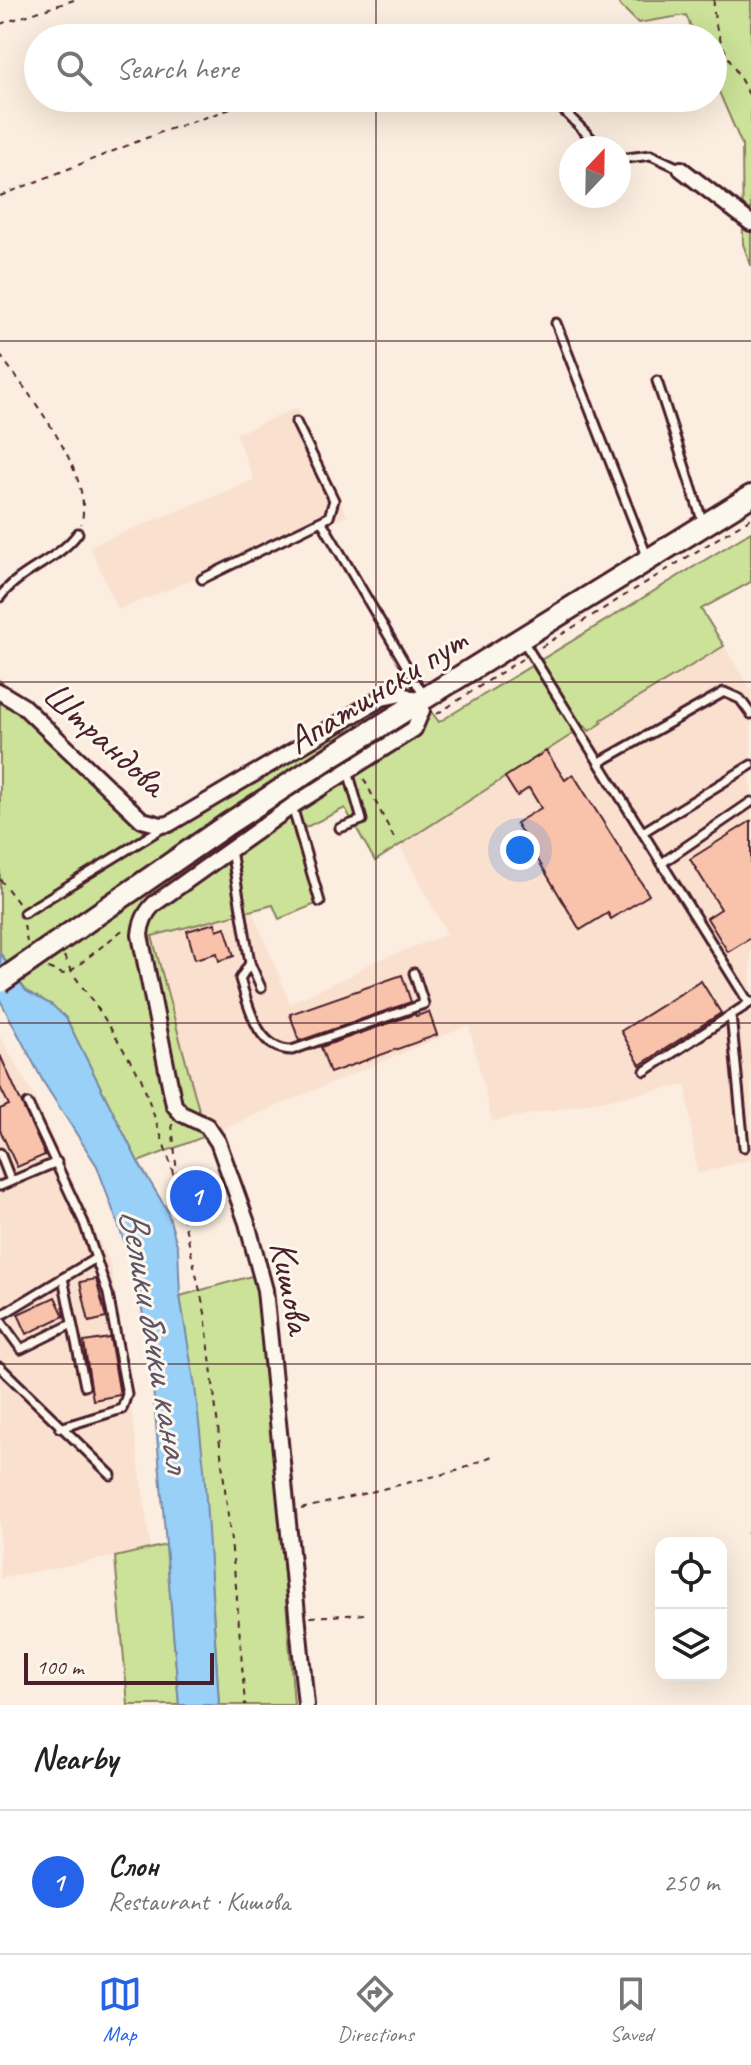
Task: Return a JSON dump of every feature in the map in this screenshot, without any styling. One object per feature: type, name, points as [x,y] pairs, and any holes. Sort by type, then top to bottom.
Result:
[{"type":"main road","name":"Апатински пут","points":[[0,982],[225,826],[422,700],[526,646],[648,559],[751,496]]},
{"type":"street","points":[[681,169],[751,223]]},
{"type":"street","name":"Штрандова","points":[[0,692],[23,706],[142,820],[161,825],[169,824],[382,698],[401,694],[422,700]]},
{"type":"street","points":[[174,1105],[140,935],[140,925],[147,911],[292,806],[414,729],[422,710],[422,700]]},
{"type":"street","name":"Кишова","points":[[174,1105],[182,1114],[207,1126],[218,1142],[259,1261],[270,1329],[294,1607],[306,1705]]},
{"type":"lane","points":[[565,112],[589,136]]},
{"type":"lane","points":[[631,158],[651,155],[681,169]]},
{"type":"lane","points":[[556,323],[648,559]]},
{"type":"lane","points":[[657,381],[704,525]]},
{"type":"lane","points":[[202,579],[322,522],[333,508],[334,500],[296,422]]},
{"type":"lane","points":[[322,522],[422,700]]},
{"type":"lane","points":[[0,597],[18,579],[70,544],[78,533]]},
{"type":"lane","points":[[526,646],[750,1002],[645,1071]]},
{"type":"lane","points":[[600,762],[718,693],[735,694],[751,714]]},
{"type":"lane","points":[[643,832],[751,765]]},
{"type":"lane","points":[[340,828],[362,820],[352,766]]},
{"type":"lane","points":[[662,863],[751,802]]},
{"type":"lane","points":[[292,806],[320,902]]},
{"type":"lane","points":[[24,913],[169,824]]},
{"type":"lane","points":[[231,850],[250,963],[261,988]]},
{"type":"lane","points":[[250,963],[240,979],[253,1022],[274,1048],[281,1050],[292,1050],[424,1004],[414,973]]},
{"type":"lane","points":[[731,1015],[744,1147]]},
{"type":"lane","points":[[28,1104],[84,1223],[96,1258],[108,1294],[127,1394],[126,1404],[117,1411],[60,1428]]},
{"type":"lane","points":[[0,1153],[11,1181]]},
{"type":"lane","points":[[0,1186],[57,1162]]},
{"type":"lane","points":[[70,1325],[21,1349],[0,1318],[96,1258]]},
{"type":"lane","points":[[63,1278],[70,1325],[85,1386]]},
{"type":"lane","points":[[0,1367],[111,1475]]},
{"type":"path","points":[[0,24],[74,0]]},
{"type":"path","points":[[714,0],[716,24]]},
{"type":"path","points":[[727,54],[751,99]]},
{"type":"path","points":[[0,196],[164,131],[222,112]]},
{"type":"path","points":[[0,355],[48,421],[82,489],[85,505],[78,533]]},
{"type":"path","points":[[414,729],[526,646],[751,518]]},
{"type":"path","points":[[352,766],[395,840]]},
{"type":"path","points":[[0,879],[24,913],[38,953],[63,974],[125,928]]},
{"type":"path","points":[[71,971],[141,1078],[157,1119],[180,1203],[205,1313],[236,1586],[245,1705]]},
{"type":"path","points":[[174,1105],[172,1129],[180,1203]]},
{"type":"path","points":[[287,1512],[460,1470],[492,1456]]},
{"type":"path","points":[[294,1607],[296,1618],[365,1614]]},
{"type":"shaded area","points":[[297,408],[347,516],[118,610],[90,546],[254,480],[236,434]]},
{"type":"shaded area","points":[[724,646],[751,690],[751,1159],[697,1174],[686,1085],[492,1121],[469,1025],[206,1136],[152,936],[252,910],[290,1003],[354,974],[364,966],[447,934],[400,845],[586,725],[589,731],[602,723],[601,720]]},
{"type":"shaded area","points":[[0,1037],[31,1091],[111,1266],[151,1550],[0,1578]]},
{"type":"green space","points":[[615,0],[751,0],[751,266],[743,244],[742,145],[727,110],[727,24],[690,24],[686,15],[638,23]]},
{"type":"green space","points":[[751,532],[751,582],[701,609],[724,646],[601,720],[602,723],[589,731],[585,726],[375,861],[345,808],[294,833],[316,904],[279,919],[273,905],[152,936],[206,1136],[138,1162],[66,1018],[52,1005],[26,991],[0,953],[0,681],[146,834],[402,673],[439,722]]},
{"type":"green space","points":[[255,1275],[265,1327],[294,1705],[219,1705],[205,1500],[180,1296]]},
{"type":"green space","points":[[166,1545],[179,1705],[128,1705],[115,1557]]},
{"type":"water","name":"Велики бачки канал","points":[[0,953],[26,991],[52,1005],[66,1018],[138,1162],[167,1210],[178,1248],[180,1296],[204,1468],[219,1705],[179,1705],[152,1374],[137,1277],[97,1166],[44,1083],[0,1000]]},
{"type":"building","points":[[546,751],[565,780],[573,774],[649,895],[611,919],[608,913],[580,930],[516,823],[541,808],[529,788],[517,796],[505,777]]},
{"type":"building","points":[[751,821],[751,938],[728,952],[707,918],[721,909],[690,859]]},
{"type":"building","points":[[215,923],[217,930],[225,927],[234,956],[219,961],[217,953],[195,959],[187,931]]},
{"type":"building","points":[[402,975],[411,1002],[299,1041],[290,1014]]},
{"type":"building","points":[[701,981],[721,1013],[640,1065],[621,1031]]},
{"type":"building","points":[[429,1012],[437,1035],[330,1073],[321,1047],[415,1014]]},
{"type":"building","points":[[0,1055],[45,1155],[17,1167],[0,1130],[0,1109],[9,1105],[0,1087]]},
{"type":"building","points":[[96,1279],[106,1318],[89,1322],[80,1282]]},
{"type":"building","points":[[55,1297],[64,1316],[27,1334],[18,1314]]},
{"type":"building","points":[[110,1338],[120,1395],[93,1400],[84,1342]]},
{"type":"place","name":"Слон","points":[[196,1196]]}]
